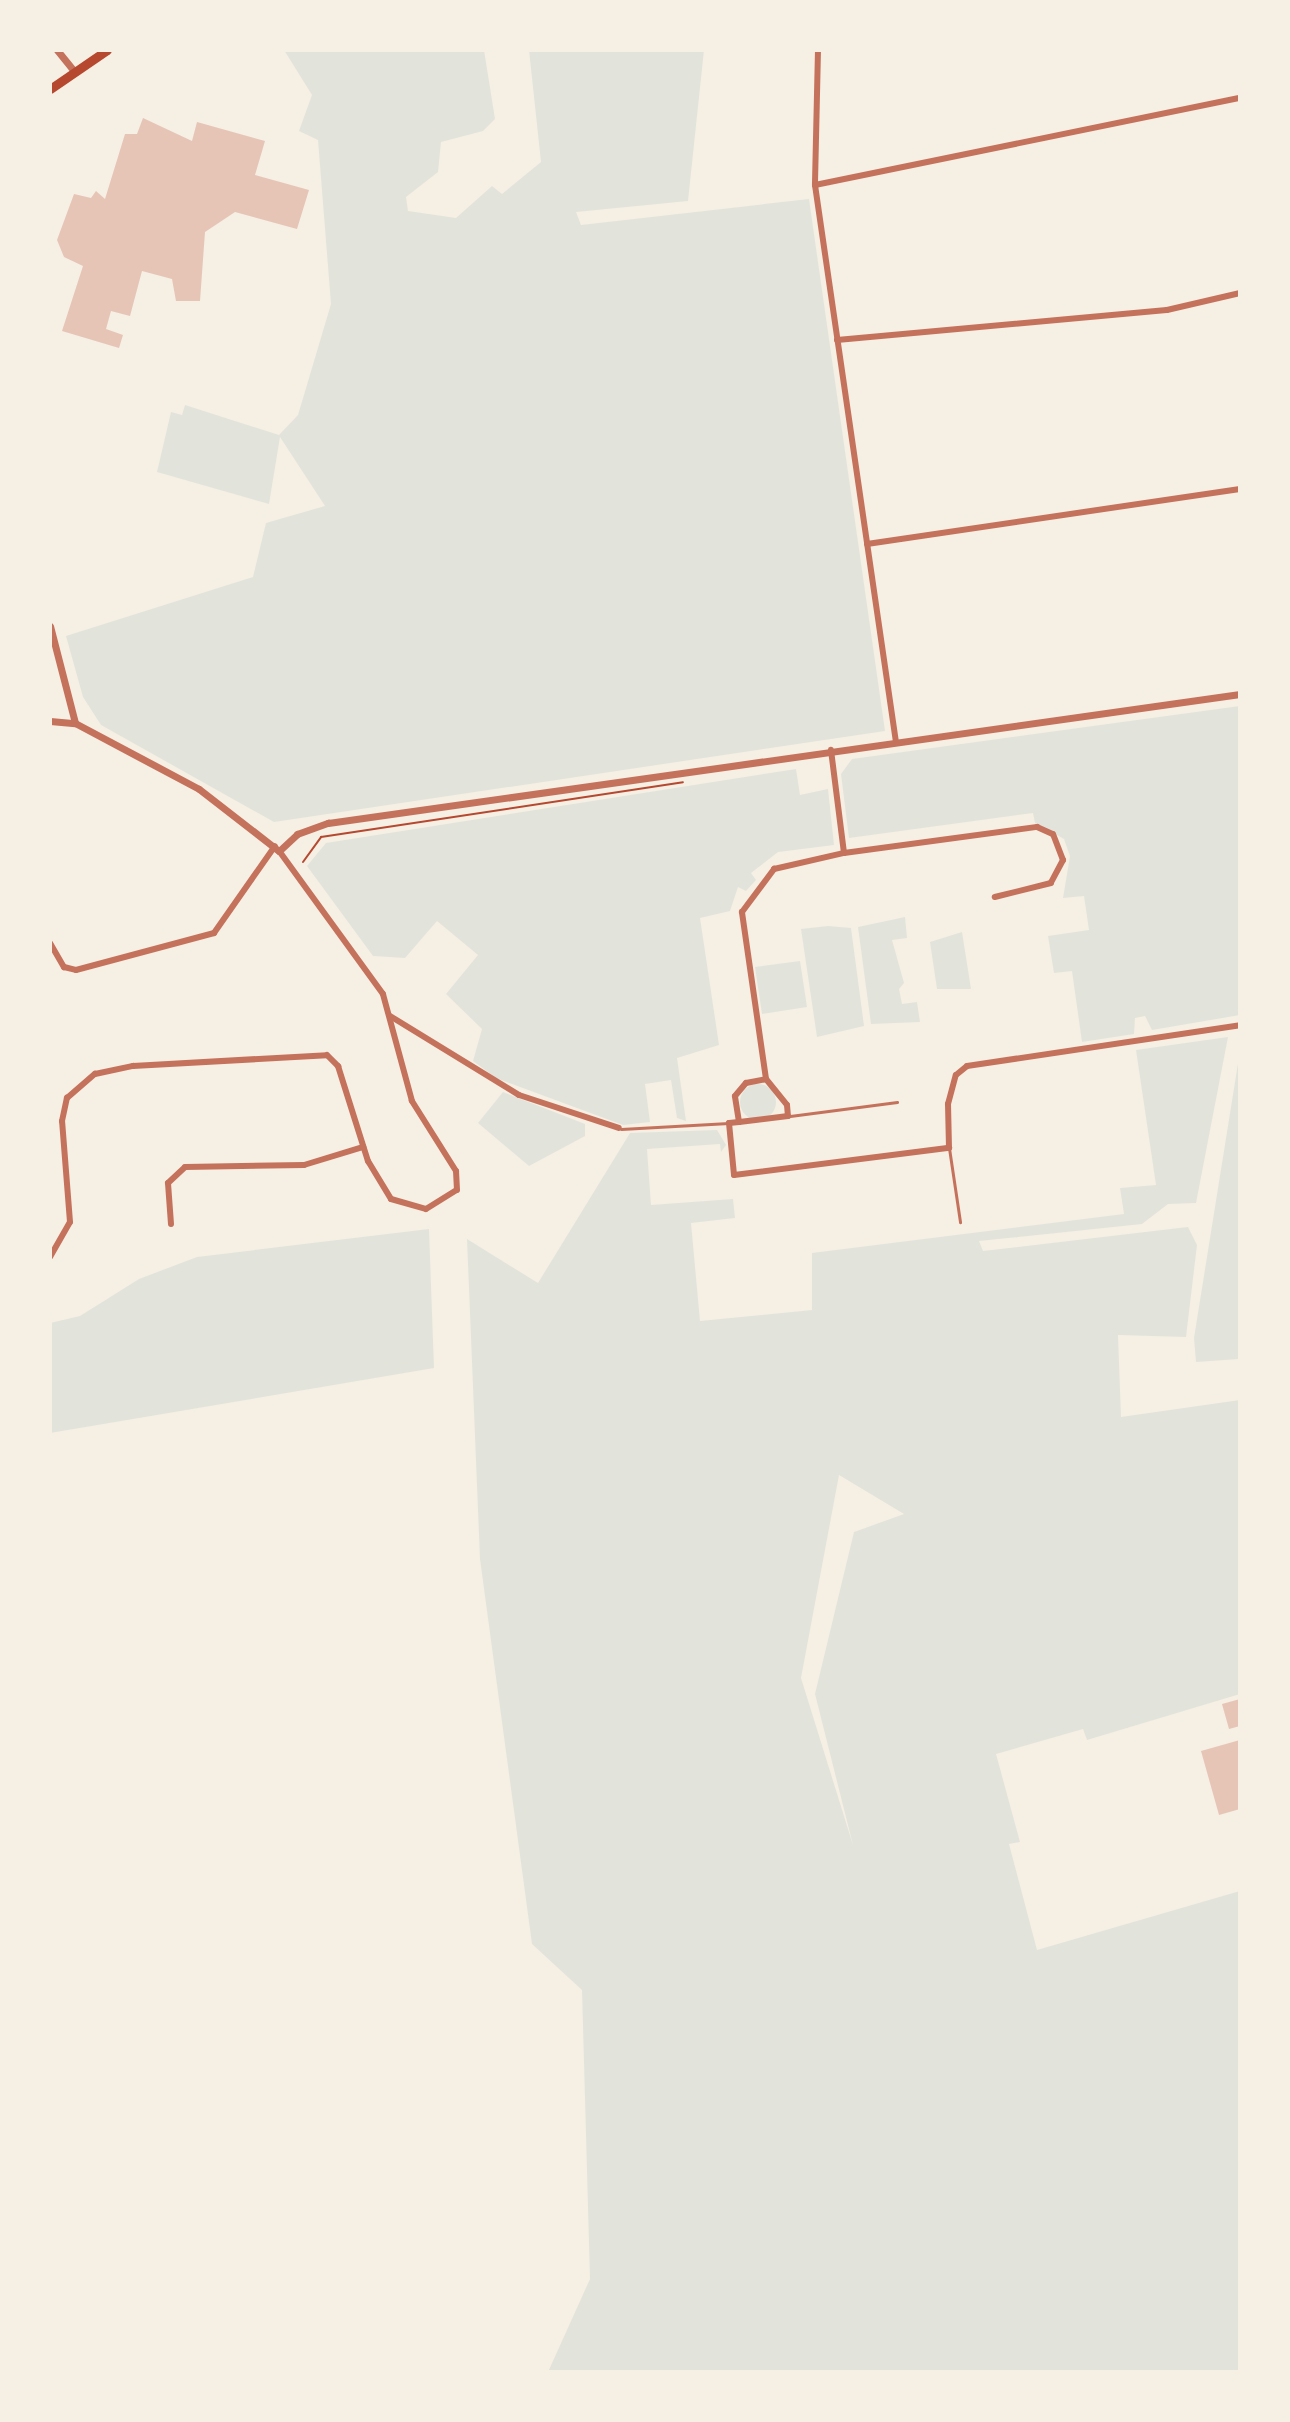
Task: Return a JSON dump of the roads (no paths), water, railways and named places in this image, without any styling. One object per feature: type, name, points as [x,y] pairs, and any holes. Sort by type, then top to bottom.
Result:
[{"type":"main road","points":[[50,89],[107,50]]},
{"type":"street","points":[[57,50],[75,72]]},
{"type":"street","points":[[818,50],[815,185],[896,742]]},
{"type":"street","points":[[815,185],[1240,98]]},
{"type":"street","points":[[837,340],[1167,310],[1240,293]]},
{"type":"street","points":[[867,544],[1240,489]]},
{"type":"street","points":[[50,626],[75,723]]},
{"type":"street","points":[[50,943],[64,967],[76,970],[214,933],[277,849],[297,834],[328,823],[1240,694]]},
{"type":"street","points":[[50,721],[75,723],[199,789],[277,849],[372,975],[390,1016],[420,1123],[456,1171],[458,1186],[441,1203],[407,1208],[385,1192],[363,1147],[341,1071],[327,1055],[153,1064],[95,1074],[71,1092],[63,1112],[70,1222],[50,1257]]},
{"type":"street","points":[[831,750],[844,853]]},
{"type":"street","points":[[995,897],[1051,883],[1063,860],[1053,834],[1037,827],[788,862],[745,900],[766,1079],[788,1116],[729,1123],[734,1175],[949,1148],[956,1075],[967,1066],[1240,1025]]},
{"type":"street","points":[[390,1016],[519,1095],[619,1128]]},
{"type":"street","points":[[739,1122],[740,1088],[766,1079]]},
{"type":"street","points":[[171,1224],[168,1183],[185,1167],[304,1165],[363,1147]]},
{"type":"lane","points":[[788,1116],[897,1102]]},
{"type":"lane","points":[[619,1128],[729,1123]]},
{"type":"lane","points":[[949,1148],[960,1222]]}]
